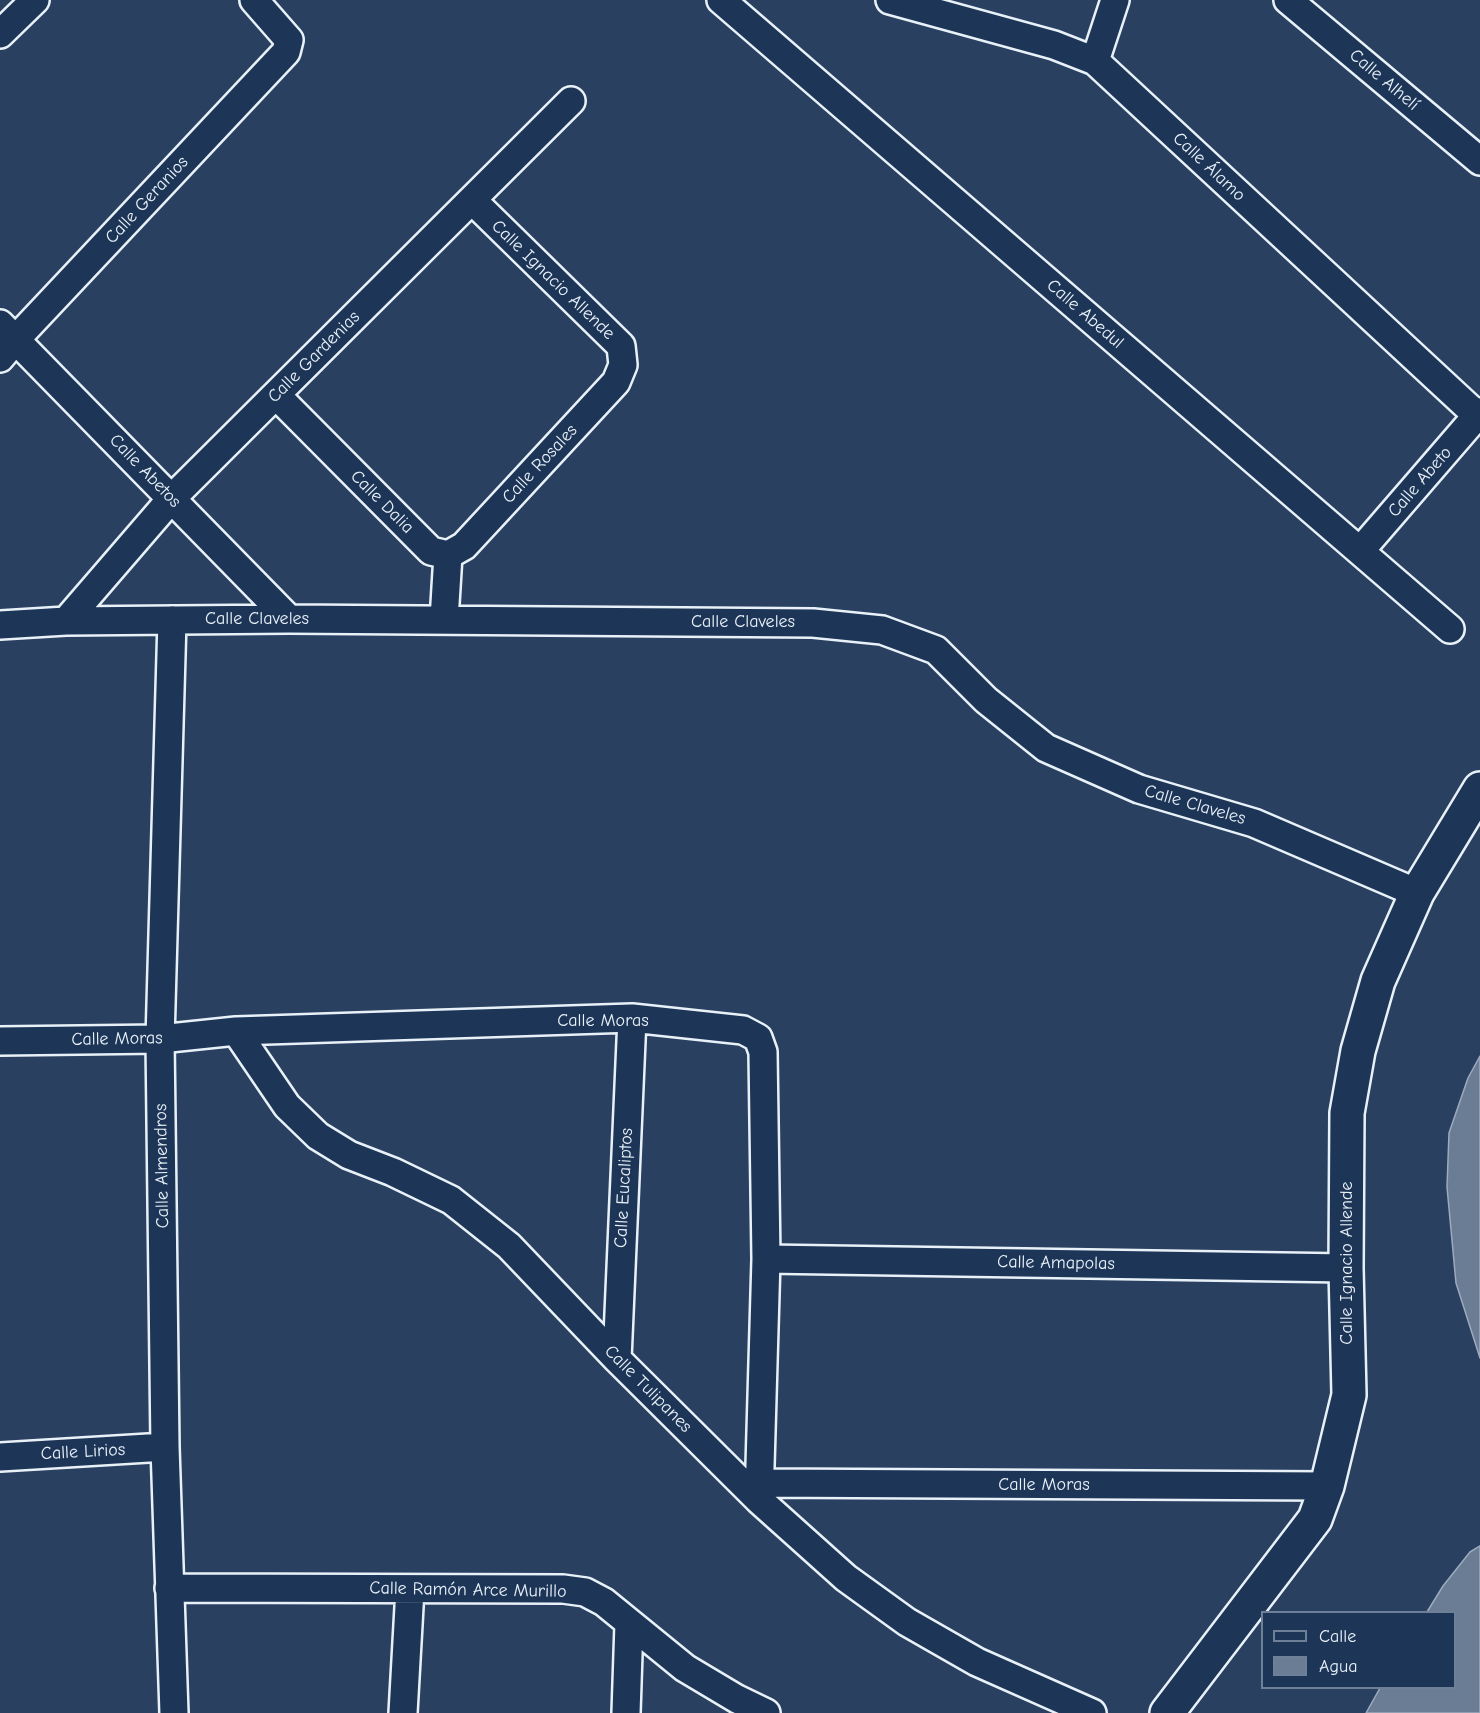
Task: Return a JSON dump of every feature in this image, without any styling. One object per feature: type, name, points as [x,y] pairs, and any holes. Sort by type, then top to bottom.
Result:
[{"type":"street","points":[[0,34],[35,0]]},
{"type":"street","name":"Calle Geranios","points":[[5,340],[286,52],[289,40],[255,0]]},
{"type":"street","name":"Calle Abedul","points":[[721,0],[1450,629]]},
{"type":"street","name":"Calle Álamo","points":[[891,0],[1054,45],[1095,61],[1479,416]]},
{"type":"street","points":[[1095,61],[1115,0]]},
{"type":"street","name":"Calle Alhelí","points":[[1288,0],[1480,160]]},
{"type":"street","name":"Calle Gardenias","points":[[66,621],[172,498],[571,100]]},
{"type":"street","name":"Calle Ignacio Allende","points":[[472,200],[621,346],[623,365]]},
{"type":"street","name":"Calle Abetos","points":[[5,340],[172,498],[289,619]]},
{"type":"street","name":"Calle Rosales","points":[[448,555],[464,546],[600,400],[616,382],[623,365]]},
{"type":"street","name":"Calle Dalia","points":[[276,395],[431,551],[448,555]]},
{"type":"street","name":"Calle Abeto","points":[[1360,551],[1479,416]]},
{"type":"street","points":[[444,620],[448,555]]},
{"type":"street","name":"Calle Claveles","points":[[0,625],[66,621],[289,619],[813,623],[882,630],[936,650],[986,700],[1046,748],[1139,789],[1254,823],[1417,893]]},
{"type":"street","name":"Calle Almendros","points":[[172,620],[160,1038],[165,1448],[174,1713]]},
{"type":"street","name":"Calle Ignacio Allende","points":[[1167,1713],[1315,1519],[1327,1486],[1349,1395],[1346,1268],[1347,1113],[1358,1051],[1378,981],[1417,893],[1480,789]]},
{"type":"street","name":"Calle Moras","points":[[0,1041],[160,1038],[236,1031],[632,1018],[743,1030],[758,1038],[763,1052],[766,1259],[760,1492],[1327,1486]]},
{"type":"street","name":"Calle Eucaliptos","points":[[617,1359],[632,1018]]},
{"type":"street","name":"Calle Tulipanes","points":[[236,1031],[287,1106],[318,1136],[349,1155],[393,1172],[451,1200],[509,1246],[617,1359],[760,1492],[846,1578],[907,1622],[977,1662],[1092,1713]]},
{"type":"street","name":"Calle Amapolas","points":[[766,1259],[1346,1268]]},
{"type":"street","name":"Calle Lirios","points":[[0,1457],[165,1448]]},
{"type":"street","name":"Calle Ramón Arce Murillo","points":[[169,1588],[563,1589],[585,1592],[604,1602],[685,1668],[737,1699],[766,1713]]},
{"type":"street","points":[[403,1713],[410,1589]]},
{"type":"street","points":[[626,1713],[629,1624]]},
{"type":"water","points":[[1480,1056],[1480,1358],[1456,1283],[1447,1187],[1449,1133],[1468,1078]]},
{"type":"water","points":[[1480,1546],[1480,1713],[1366,1713],[1379,1689],[1456,1689],[1456,1611],[1428,1611],[1443,1586],[1470,1552]]}]
